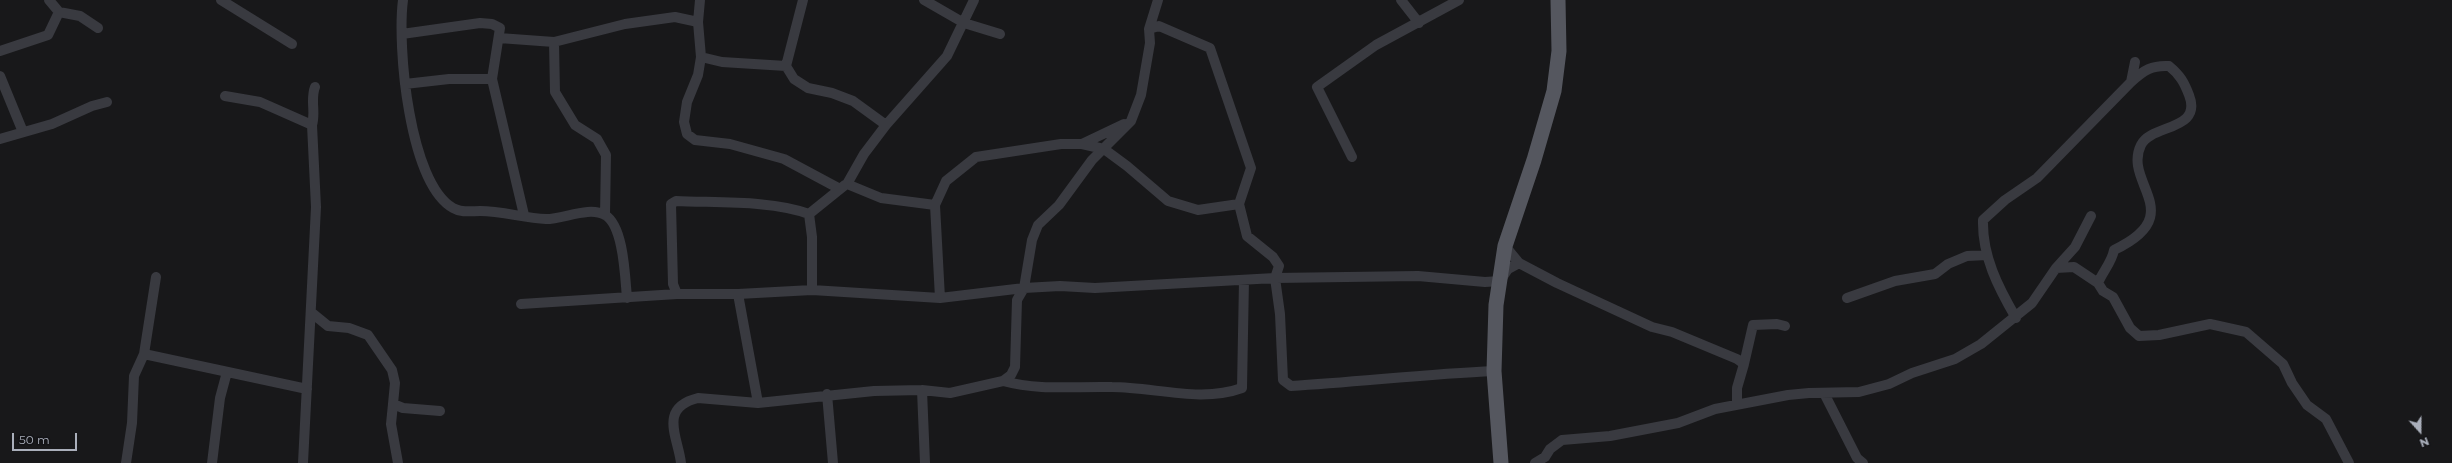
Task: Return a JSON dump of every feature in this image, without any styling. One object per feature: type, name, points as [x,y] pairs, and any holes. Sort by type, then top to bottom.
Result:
[{"type":"main road","points":[[1501,463],[1494,370],[1496,305],[1505,246],[1534,160],[1554,91],[1559,51],[1558,0]]},
{"type":"street","points":[[49,0],[59,12],[80,16],[98,28]]},
{"type":"street","points":[[221,0],[292,44]]},
{"type":"street","points":[[403,0],[402,34],[405,84],[411,122],[420,156],[433,184],[444,199],[454,208],[467,212],[524,215],[546,219],[593,212],[605,215],[616,227],[621,249],[627,298]]},
{"type":"street","points":[[700,0],[698,22],[702,58],[698,75],[687,102],[684,122],[687,134],[695,140],[730,144],[784,159],[844,186],[881,198],[935,205]]},
{"type":"street","points":[[803,0],[786,66],[794,79],[808,88],[832,93],[853,101],[886,125]]},
{"type":"street","points":[[924,0],[964,23],[1000,34]]},
{"type":"street","points":[[809,214],[844,186],[864,154],[886,125],[947,56],[974,0]]},
{"type":"street","points":[[681,463],[673,433],[675,418],[681,406],[689,400],[698,398],[758,403],[828,394],[922,390],[950,393],[1003,381],[1011,375],[1015,367],[1017,300],[1024,288],[1032,240],[1038,225],[1059,205],[1092,160],[1131,121],[1141,96],[1150,43],[1148,29],[1158,0]]},
{"type":"street","points":[[1401,0],[1419,23]]},
{"type":"street","points":[[1352,158],[1317,87],[1376,45],[1459,0]]},
{"type":"street","points":[[0,51],[48,35],[59,12]]},
{"type":"street","points":[[498,38],[554,42],[625,24],[675,17],[698,22]]},
{"type":"street","points":[[402,34],[480,23],[492,24],[500,28],[492,79],[524,215]]},
{"type":"street","points":[[1148,29],[1160,26],[1210,48],[1251,168],[1239,204],[1247,236],[1273,257],[1279,266],[1275,278],[1280,314],[1283,380],[1286,384],[1291,386],[1389,380],[1415,374],[1494,370]]},
{"type":"street","points":[[554,42],[555,92],[575,125],[597,139],[606,155],[605,215]]},
{"type":"street","points":[[702,58],[722,62],[786,66]]},
{"type":"street","points":[[2131,82],[2135,62]]},
{"type":"street","points":[[2016,318],[2002,295],[1987,255],[1983,241],[1983,220],[2005,200],[2038,178],[2144,70],[2156,66],[2169,66],[2182,76],[2191,100],[2192,109],[2186,120],[2147,137],[2140,146],[2138,160],[2140,175],[2150,198],[2151,213],[2139,235],[2114,250],[2112,260],[2104,268],[2098,283]]},
{"type":"street","points":[[0,76],[23,132]]},
{"type":"street","points":[[405,84],[449,79],[492,79]]},
{"type":"street","points":[[303,463],[312,313],[316,207],[312,125],[315,114],[312,95],[315,87]]},
{"type":"street","points":[[225,96],[260,102],[312,125]]},
{"type":"street","points":[[0,139],[52,124],[92,106],[107,102]]},
{"type":"street","points":[[1082,144],[1131,121]]},
{"type":"street","points":[[940,298],[935,205],[946,181],[976,157],[1061,144],[1082,144],[1104,149],[1127,166],[1168,202],[1198,210],[1239,204]]},
{"type":"street","points":[[677,294],[673,284],[671,204],[676,202],[771,206],[796,209],[809,214]]},
{"type":"street","points":[[809,214],[812,237],[812,290]]},
{"type":"street","points":[[1535,463],[1544,457],[1550,449],[1562,440],[1610,436],[1678,423],[1715,409],[1795,394],[1847,393],[1876,388],[1912,373],[1955,360],[2016,318],[2032,303],[2056,268],[2075,247],[2091,216]]},
{"type":"street","points":[[1505,246],[1519,263],[1573,291],[1604,303],[1652,326],[1672,332],[1737,359],[1744,364]]},
{"type":"street","points":[[1847,298],[1895,281],[1935,274],[1948,264],[1967,256],[1987,255]]},
{"type":"street","points":[[521,304],[677,294],[738,294],[812,290],[940,298],[1024,288],[1060,286],[1095,288],[1275,278],[1418,276],[1485,282],[1500,281],[1508,269],[1519,263]]},
{"type":"street","points":[[2056,268],[2074,267],[2098,283],[2103,291],[2113,297],[2130,328],[2139,336],[2159,335],[2210,324],[2246,332],[2283,364],[2292,383],[2307,405],[2326,419],[2349,463]]},
{"type":"street","points":[[126,463],[132,423],[134,376],[144,354],[156,277]]},
{"type":"street","points":[[1003,381],[1023,387],[1051,389],[1112,386],[1205,394],[1229,393],[1242,388],[1244,280]]},
{"type":"street","points":[[738,294],[758,403]]},
{"type":"street","points":[[312,313],[328,326],[349,328],[368,335],[392,370],[395,383],[391,424],[398,463]]},
{"type":"street","points":[[1737,405],[1737,388],[1753,325],[1777,324],[1785,326]]},
{"type":"street","points":[[144,354],[308,389]]},
{"type":"street","points":[[212,463],[220,398],[227,372]]},
{"type":"street","points":[[922,390],[925,463]]},
{"type":"street","points":[[1824,393],[1857,458],[1863,463]]},
{"type":"street","points":[[828,394],[833,463]]},
{"type":"street","points":[[393,404],[403,408],[440,411]]}]
